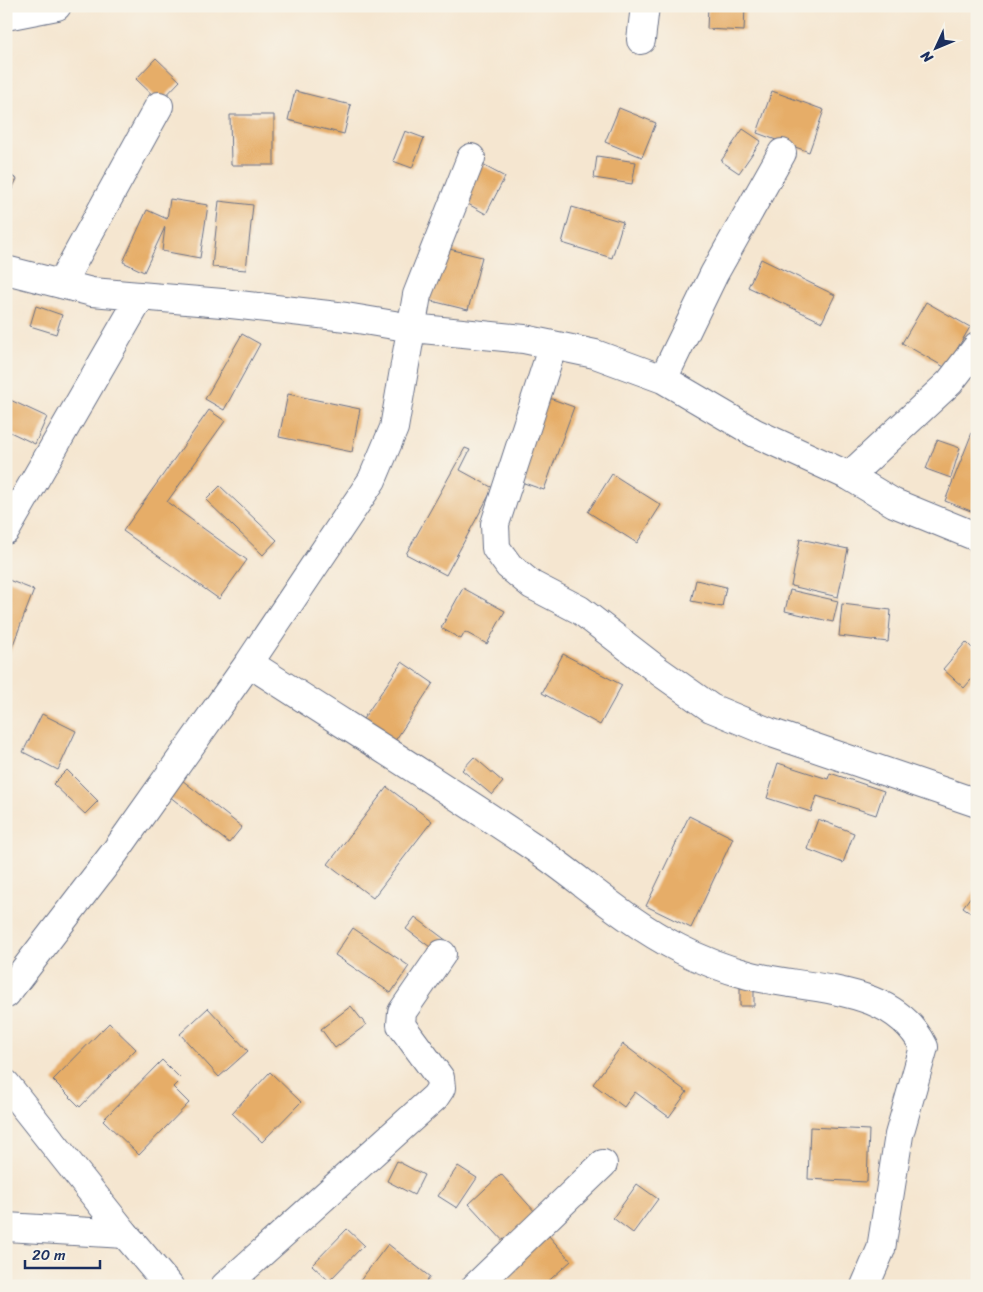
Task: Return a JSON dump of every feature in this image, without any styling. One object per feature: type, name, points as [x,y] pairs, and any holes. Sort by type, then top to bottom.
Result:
[{"type":"street","points":[[6,16],[56,6]]},
{"type":"street","points":[[640,40],[645,6]]},
{"type":"street","points":[[61,284],[159,106]]},
{"type":"street","points":[[663,379],[714,274],[782,152]]},
{"type":"street","points":[[6,994],[115,852],[249,663],[372,480],[394,428],[417,295],[471,158]]},
{"type":"street","points":[[6,270],[92,292],[346,317],[412,328],[524,339],[595,354],[663,379],[754,433],[849,476],[894,502],[977,538]]},
{"type":"street","points":[[6,530],[141,296]]},
{"type":"street","points":[[552,344],[495,524],[496,548],[508,566],[532,585],[580,610],[660,672],[711,708],[769,732],[977,803]]},
{"type":"street","points":[[849,476],[950,382],[977,347]]},
{"type":"street","points":[[249,663],[533,847],[607,903],[678,948],[748,975],[848,993],[872,1000],[899,1015],[918,1034],[924,1047],[899,1135],[881,1249],[865,1286]]},
{"type":"street","points":[[225,1286],[435,1097],[442,1088],[440,1078],[401,1024],[402,1012],[442,954]]},
{"type":"street","points":[[6,1084],[125,1234],[169,1286]]},
{"type":"street","points":[[476,1286],[603,1164]]},
{"type":"street","points":[[6,1227],[125,1234]]},
{"type":"building","points":[[708,6],[745,6],[744,31],[707,29]]},
{"type":"building","points":[[156,58],[180,81],[160,102],[136,79]]},
{"type":"building","points":[[295,91],[351,105],[344,134],[288,120]]},
{"type":"building","points":[[772,91],[824,110],[809,152],[757,133]]},
{"type":"building","points":[[619,108],[656,123],[642,157],[605,142]]},
{"type":"building","points":[[230,115],[274,115],[274,165],[231,165]]},
{"type":"building","points":[[743,129],[761,141],[739,173],[721,161]]},
{"type":"building","points":[[405,131],[424,138],[412,168],[393,161]]},
{"type":"building","points":[[462,154],[505,177],[486,214],[443,190]]},
{"type":"building","points":[[597,156],[636,162],[632,184],[594,178]]},
{"type":"building","points":[[6,173],[17,179],[6,201]]},
{"type":"building","points":[[170,199],[208,205],[200,258],[162,251],[165,227],[144,272],[123,262],[147,210],[167,219]]},
{"type":"building","points":[[219,201],[253,205],[246,270],[212,267]]},
{"type":"building","points":[[572,207],[623,222],[612,258],[562,243]]},
{"type":"building","points":[[441,247],[482,257],[468,310],[428,300]]},
{"type":"building","points":[[761,259],[835,295],[822,322],[748,287]]},
{"type":"building","points":[[926,302],[970,327],[946,368],[902,343]]},
{"type":"building","points":[[36,306],[62,315],[56,334],[30,326]]},
{"type":"building","points":[[242,334],[260,344],[224,410],[205,399]]},
{"type":"building","points":[[533,392],[574,407],[544,490],[504,476]]},
{"type":"building","points":[[288,394],[360,409],[352,452],[279,437]]},
{"type":"building","points":[[6,398],[47,417],[35,444],[6,430]]},
{"type":"building","points":[[209,410],[225,421],[167,502],[247,560],[219,599],[123,531]]},
{"type":"building","points":[[977,420],[977,510],[976,513],[945,501]]},
{"type":"building","points":[[937,440],[960,448],[951,478],[926,469]]},
{"type":"building","points":[[465,448],[470,450],[460,470],[493,488],[446,575],[406,554]]},
{"type":"building","points":[[612,474],[661,505],[637,543],[588,512]]},
{"type":"building","points":[[220,486],[277,540],[263,555],[206,500]]},
{"type":"building","points":[[800,539],[848,549],[838,597],[791,586]]},
{"type":"building","points":[[6,579],[34,590],[9,655],[6,654]]},
{"type":"building","points":[[696,580],[726,587],[722,607],[691,601]]},
{"type":"building","points":[[463,588],[505,611],[487,644],[465,632],[461,639],[441,628]]},
{"type":"building","points":[[790,590],[838,601],[833,622],[785,611]]},
{"type":"building","points":[[842,604],[891,610],[888,642],[839,636]]},
{"type":"building","points":[[966,642],[972,648],[977,643],[977,673],[964,688],[943,669]]},
{"type":"building","points":[[563,654],[622,685],[600,725],[542,693]]},
{"type":"building","points":[[402,662],[433,683],[393,744],[361,722]]},
{"type":"building","points":[[42,714],[76,731],[58,770],[23,752]]},
{"type":"building","points":[[474,757],[503,782],[492,795],[462,770]]},
{"type":"building","points":[[778,763],[828,779],[830,773],[884,791],[876,815],[817,796],[811,812],[767,798]]},
{"type":"building","points":[[67,770],[98,801],[85,814],[53,784]]},
{"type":"building","points":[[173,773],[242,827],[229,843],[160,789]]},
{"type":"building","points":[[387,787],[432,821],[373,898],[328,864]]},
{"type":"building","points":[[689,816],[733,838],[691,928],[646,906]]},
{"type":"building","points":[[818,819],[854,833],[843,863],[807,849]]},
{"type":"building","points":[[977,888],[977,917],[963,907]]},
{"type":"building","points":[[415,917],[451,944],[442,956],[406,929]]},
{"type":"building","points":[[353,928],[409,966],[391,993],[335,955]]},
{"type":"building","points":[[740,988],[754,988],[754,1006],[740,1006]]},
{"type":"building","points":[[351,1006],[366,1025],[335,1048],[321,1029]]},
{"type":"building","points":[[208,1008],[248,1051],[219,1077],[180,1034]]},
{"type":"building","points":[[109,1023],[136,1049],[80,1107],[53,1080]]},
{"type":"building","points":[[623,1044],[687,1092],[669,1117],[635,1092],[624,1107],[593,1084]]},
{"type":"building","points":[[162,1060],[181,1079],[173,1087],[189,1103],[139,1155],[103,1120]]},
{"type":"building","points":[[270,1072],[301,1102],[262,1142],[232,1113]]},
{"type":"building","points":[[810,1127],[869,1130],[867,1182],[808,1179]]},
{"type":"building","points":[[397,1161],[424,1175],[414,1195],[387,1181]]},
{"type":"building","points":[[458,1166],[477,1178],[457,1208],[438,1196]]},
{"type":"building","points":[[501,1174],[536,1213],[505,1243],[469,1204]]},
{"type":"building","points":[[637,1184],[658,1199],[633,1233],[613,1218]]},
{"type":"building","points":[[541,1227],[571,1261],[543,1286],[484,1286]]},
{"type":"building","points":[[347,1229],[364,1245],[329,1281],[312,1265]]},
{"type":"building","points":[[388,1244],[430,1277],[423,1286],[356,1286]]}]
